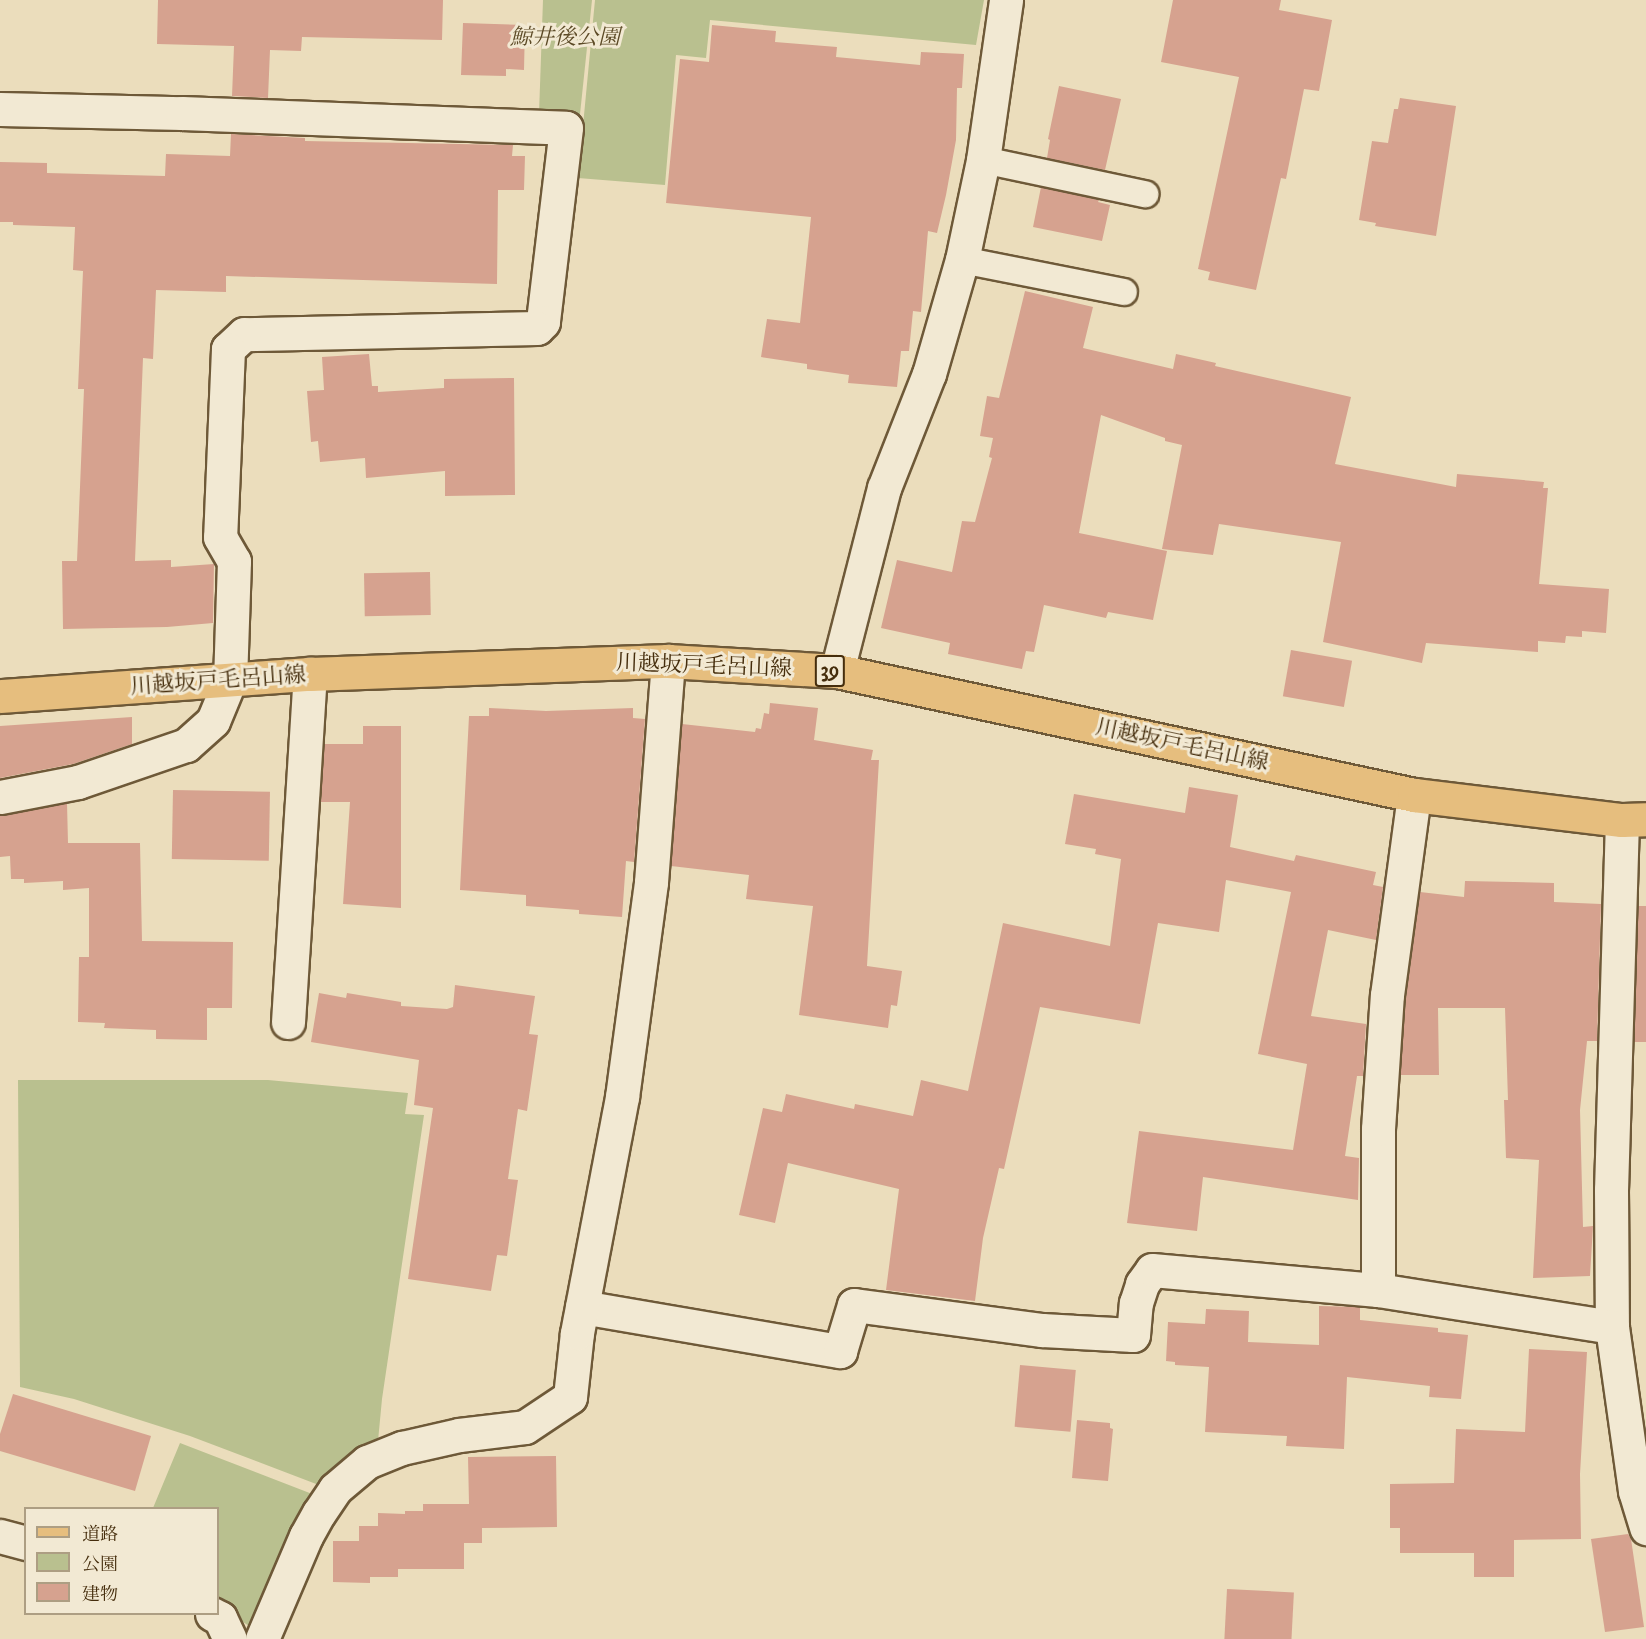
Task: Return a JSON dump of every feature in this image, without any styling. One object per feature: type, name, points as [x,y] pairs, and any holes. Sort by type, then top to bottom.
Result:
[{"type":"main road","name":"川越坂戸毛呂山線","points":[[0,696],[310,674],[668,661],[837,671],[1414,795],[1634,820]]},
{"type":"street","points":[[837,671],[884,488],[930,374],[962,260],[983,160],[1006,0]]},
{"type":"street","points":[[0,109],[182,113],[566,128],[543,322],[537,328],[244,334],[228,349],[220,537],[234,561],[230,680],[213,720],[186,746],[78,783],[0,797]]},
{"type":"street","points":[[262,1639],[306,1536],[319,1513],[335,1489],[368,1462],[414,1445],[459,1435],[525,1426],[570,1397],[582,1307],[626,1075],[651,882],[668,661]]},
{"type":"street","points":[[288,1022],[310,674]]},
{"type":"street","points":[[1378,1290],[1378,1129],[1387,995],[1414,795]]},
{"type":"street","points":[[1634,820],[1611,1190],[1612,1327],[1635,1491],[1646,1528]]},
{"type":"street","points":[[582,1307],[840,1351],[854,1305],[1042,1330],[1133,1335],[1136,1303],[1142,1284],[1152,1270],[1378,1290],[1612,1327]]},
{"type":"street","points":[[0,1536],[24,1542]]},
{"type":"street","points":[[214,1615],[220,1618],[230,1639]]},
{"type":"lane","points":[[983,160],[1145,194]]},
{"type":"lane","points":[[962,260],[1124,292]]},
{"type":"green space","name":"鯨井後公園","points":[[543,0],[592,0],[580,114],[539,114]]},
{"type":"green space","points":[[595,0],[984,0],[976,45],[710,20],[706,58],[676,55],[665,185],[578,178]]},
{"type":"green space","points":[[18,1080],[268,1080],[408,1093],[405,1114],[424,1115],[382,1399],[378,1441],[324,1487],[190,1436],[74,1399],[20,1387]]},
{"type":"green space","points":[[180,1443],[320,1497],[256,1625],[249,1626],[219,1606],[219,1507],[153,1507]]},
{"type":"building","points":[[158,0],[443,0],[442,40],[302,37],[301,51],[270,50],[268,98],[232,96],[234,46],[157,44]]},
{"type":"building","points":[[1173,0],[1281,0],[1279,10],[1332,20],[1319,91],[1304,89],[1286,179],[1281,178],[1256,290],[1208,280],[1210,272],[1198,269],[1239,77],[1161,62]]},
{"type":"building","points":[[463,23],[525,25],[524,70],[506,69],[506,76],[461,75]]},
{"type":"building","points":[[712,25],[776,31],[775,42],[837,47],[836,57],[920,65],[921,52],[964,54],[962,88],[957,88],[956,140],[946,195],[937,233],[928,231],[921,312],[913,311],[909,351],[901,351],[897,387],[848,383],[849,375],[807,369],[807,364],[761,357],[767,319],[800,323],[811,217],[666,203],[680,59],[709,62]]},
{"type":"building","points":[[1059,86],[1121,99],[1105,170],[1047,158],[1050,140],[1048,139]]},
{"type":"building","points":[[1400,98],[1456,106],[1436,236],[1375,226],[1376,223],[1359,220],[1372,141],[1388,143],[1394,109],[1398,109]]},
{"type":"building","points":[[231,134],[305,138],[305,141],[513,145],[512,156],[525,156],[524,190],[498,190],[497,284],[226,276],[226,292],[156,290],[153,359],[143,358],[135,561],[171,560],[171,567],[214,564],[213,623],[167,627],[63,629],[62,561],[77,561],[84,389],[78,389],[83,271],[73,270],[75,227],[13,225],[13,222],[0,222],[0,162],[47,163],[47,173],[165,176],[166,154],[230,156]]},
{"type":"building","points":[[1041,187],[1099,200],[1098,202],[1110,205],[1102,241],[1033,227]]},
{"type":"building","points":[[1025,291],[1093,307],[1083,348],[1173,369],[1176,354],[1216,363],[1215,366],[1351,397],[1335,464],[1456,487],[1457,474],[1544,482],[1543,488],[1548,488],[1539,584],[1609,589],[1606,633],[1582,631],[1582,637],[1566,636],[1565,643],[1538,641],[1538,652],[1426,643],[1422,663],[1323,642],[1341,542],[1219,524],[1213,555],[1162,549],[1182,445],[1165,441],[1165,438],[1101,415],[1079,533],[1167,551],[1153,620],[1108,612],[1106,618],[1044,605],[1034,652],[1026,651],[1022,669],[948,654],[950,643],[881,628],[897,560],[952,572],[962,521],[975,522],[992,458],[989,457],[993,438],[980,436],[987,396],[999,398]]},
{"type":"building","points":[[369,354],[372,386],[378,386],[378,392],[444,388],[444,379],[514,378],[515,495],[445,496],[445,471],[366,478],[365,458],[320,462],[318,441],[311,442],[307,391],[324,390],[322,357]]},
{"type":"building","points":[[430,572],[431,615],[365,616],[364,573]]},
{"type":"building","points":[[1291,650],[1352,661],[1344,707],[1283,696]]},
{"type":"building","points":[[770,703],[818,708],[814,740],[873,750],[871,760],[879,760],[867,966],[902,971],[897,1006],[891,1005],[888,1028],[799,1015],[813,906],[746,899],[749,875],[671,866],[682,724],[755,732],[756,728],[761,729],[764,713],[769,714]]},
{"type":"building","points":[[489,708],[546,711],[633,708],[633,718],[645,719],[634,862],[626,861],[622,917],[579,914],[579,910],[526,906],[526,895],[460,890],[469,716],[489,716]]},
{"type":"building","points":[[132,717],[132,744],[73,764],[0,778],[0,726]]},
{"type":"building","points":[[363,726],[401,726],[401,908],[343,904],[350,802],[321,802],[324,744],[363,744]]},
{"type":"building","points":[[1189,787],[1238,795],[1230,847],[1294,861],[1296,855],[1376,872],[1373,885],[1383,887],[1376,940],[1328,930],[1311,1016],[1366,1024],[1363,1076],[1357,1076],[1345,1156],[1359,1158],[1358,1200],[1203,1177],[1197,1231],[1127,1223],[1139,1131],[1293,1150],[1307,1064],[1258,1054],[1291,892],[1226,880],[1219,932],[1158,923],[1140,1024],[1040,1007],[1004,1169],[999,1168],[983,1238],[975,1301],[886,1290],[899,1189],[788,1163],[775,1223],[739,1215],[763,1108],[782,1112],[786,1094],[854,1109],[855,1104],[913,1116],[921,1080],[968,1091],[1003,923],[1110,946],[1121,859],[1095,854],[1096,849],[1065,844],[1074,794],[1185,813]]},
{"type":"building","points":[[173,790],[270,792],[269,861],[172,859]]},
{"type":"building","points":[[67,803],[68,843],[140,843],[142,941],[233,942],[232,1008],[207,1008],[207,1040],[156,1039],[156,1030],[104,1028],[105,1023],[78,1022],[79,957],[89,957],[89,888],[63,890],[63,881],[24,883],[24,879],[11,879],[10,856],[0,857],[0,815]]},
{"type":"building","points":[[1465,881],[1554,883],[1554,902],[1601,904],[1597,1041],[1587,1041],[1580,1110],[1583,1227],[1593,1226],[1590,1276],[1533,1278],[1539,1160],[1506,1158],[1504,1100],[1508,1100],[1505,1008],[1438,1008],[1439,1075],[1400,1075],[1406,997],[1420,892],[1464,897]]},
{"type":"building","points":[[1638,906],[1646,906],[1646,1042],[1634,1042]]},
{"type":"building","points":[[455,985],[535,996],[529,1034],[538,1035],[527,1111],[518,1109],[508,1179],[518,1180],[507,1256],[497,1255],[491,1291],[408,1279],[433,1108],[414,1105],[419,1060],[311,1042],[319,993],[346,998],[347,993],[401,1002],[401,1006],[447,1009],[453,1007]]},
{"type":"building","points":[[1319,1306],[1360,1307],[1360,1320],[1438,1328],[1438,1332],[1468,1335],[1461,1399],[1429,1397],[1430,1386],[1347,1377],[1344,1449],[1286,1446],[1287,1436],[1205,1432],[1209,1367],[1175,1365],[1175,1362],[1166,1361],[1168,1322],[1205,1324],[1206,1309],[1249,1311],[1248,1342],[1319,1345]]},
{"type":"building","points":[[1529,1349],[1587,1352],[1580,1474],[1581,1539],[1514,1540],[1514,1577],[1474,1577],[1474,1553],[1400,1553],[1400,1528],[1390,1528],[1390,1484],[1454,1483],[1456,1429],[1525,1432]]},
{"type":"building","points":[[1020,1365],[1076,1370],[1070,1432],[1015,1427]]},
{"type":"building","points":[[13,1394],[151,1436],[135,1491],[0,1451],[0,1434]]},
{"type":"building","points":[[1077,1420],[1110,1423],[1110,1428],[1113,1429],[1108,1481],[1072,1478]]},
{"type":"building","points":[[556,1456],[557,1527],[482,1528],[482,1543],[464,1543],[464,1569],[398,1569],[398,1577],[370,1577],[370,1583],[333,1582],[333,1541],[359,1541],[359,1526],[378,1526],[378,1513],[405,1514],[405,1511],[423,1511],[423,1504],[469,1504],[468,1457]]},
{"type":"building","points":[[1628,1534],[1631,1539],[1644,1627],[1605,1632],[1591,1539]]},
{"type":"building","points":[[1227,1589],[1294,1593],[1291,1639],[1224,1639]]}]
